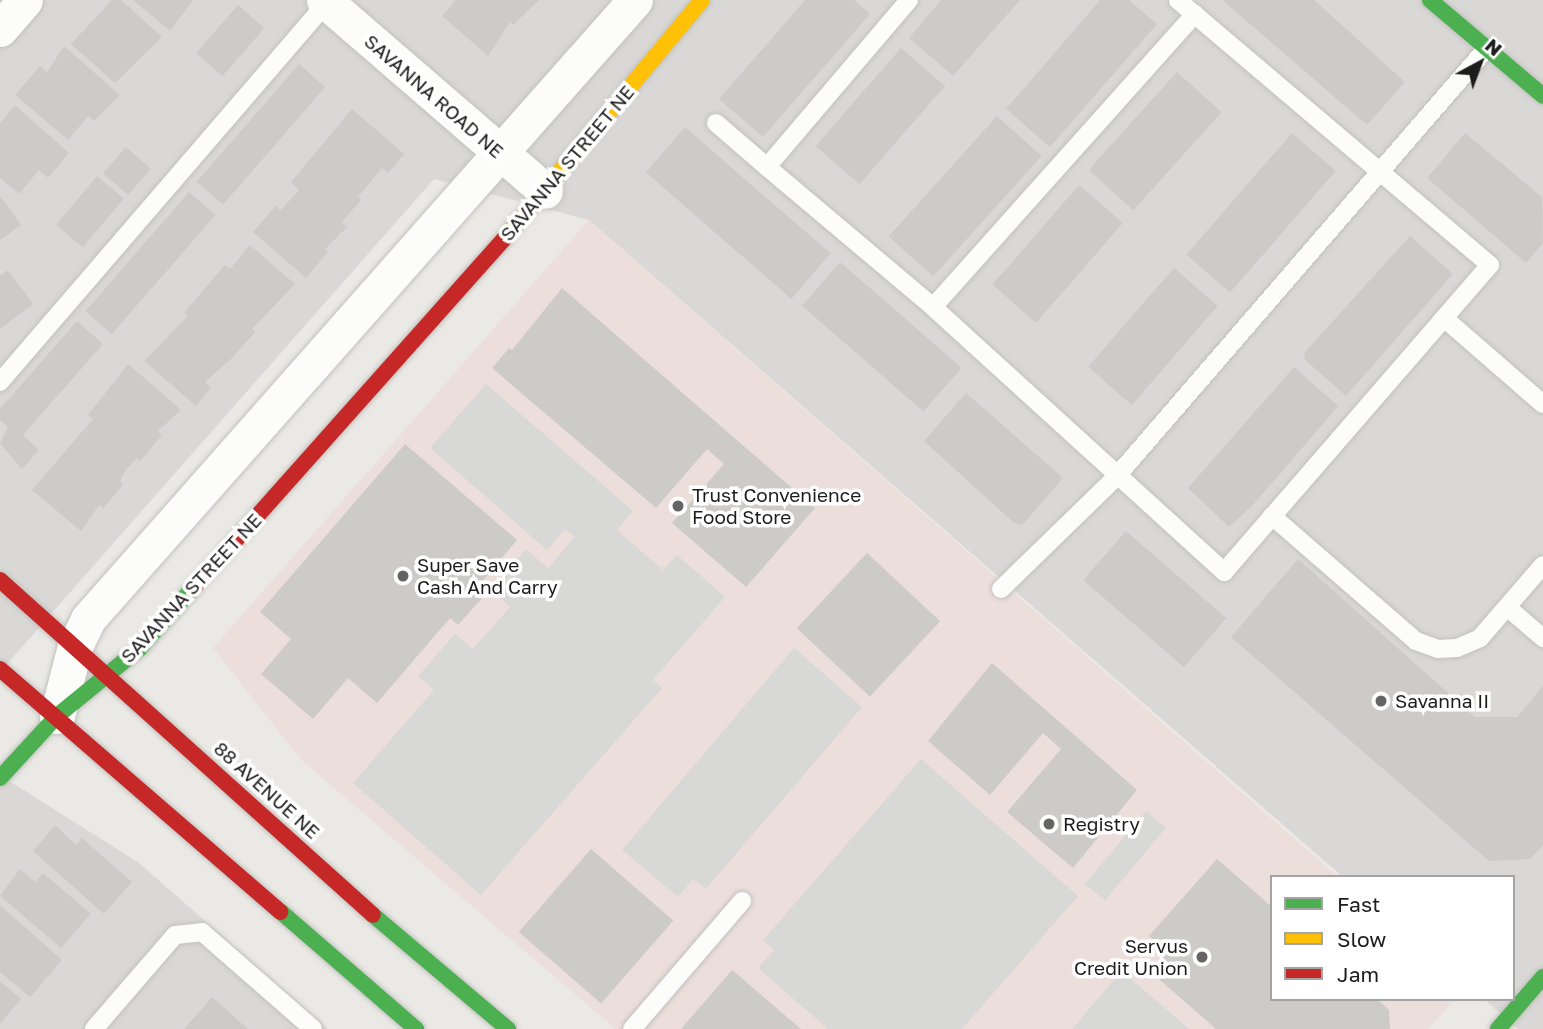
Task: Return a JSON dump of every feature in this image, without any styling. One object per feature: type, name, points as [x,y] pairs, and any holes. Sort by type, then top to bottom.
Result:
[{"type":"street","points":[[0,29],[25,0]]},
{"type":"street","points":[[57,716],[75,646],[88,619],[635,0]]},
{"type":"street","name":"SAVANNA STREET NE","points":[[0,778],[57,716],[141,648],[545,191],[702,0]]},
{"type":"street","points":[[1430,0],[1543,96]]},
{"type":"street","name":"SAVANNA ROAD NE","points":[[326,1],[545,191]]},
{"type":"street","name":"88 AVENUE NE","points":[[0,580],[405,943],[508,1029]]},
{"type":"street","points":[[0,669],[416,1029]]},
{"type":"street","points":[[1498,1029],[1543,977]]},
{"type":"lane","points":[[767,167],[909,0]]},
{"type":"lane","points":[[716,123],[933,307],[1116,477],[1224,572],[1490,265],[1178,0]]},
{"type":"lane","points":[[0,382],[326,1]]},
{"type":"lane","points":[[933,307],[1195,15]]},
{"type":"lane","points":[[1000,589],[1116,477],[1487,48]]},
{"type":"lane","points":[[1444,318],[1543,404]]},
{"type":"lane","points":[[1272,516],[1416,641],[1438,649],[1457,648],[1480,638],[1543,565]]},
{"type":"lane","points":[[1507,607],[1543,638]]},
{"type":"lane","points":[[632,1029],[742,901]]},
{"type":"lane","points":[[94,1029],[175,935],[202,932],[313,1029]]},
{"type":"shaded area","points":[[0,0],[1543,0],[1543,1029],[1518,1029],[1486,1001],[1515,1001],[1515,875],[1341,875],[589,220],[434,179],[0,672]]},
{"type":"shaded area","points":[[589,220],[1336,875],[1270,875],[1270,1001],[1453,1001],[1428,1029],[616,1029],[301,760],[213,648]]},
{"type":"shaded area","points":[[486,384],[633,511],[617,530],[663,570],[677,555],[725,597],[653,680],[662,688],[481,895],[353,783],[434,690],[418,676],[455,634],[473,649],[510,607],[490,589],[526,549],[548,568],[575,537],[565,529],[547,550],[430,448]]},
{"type":"shaded area","points":[[794,648],[862,707],[706,889],[693,879],[678,897],[622,850]]},
{"type":"shaded area","points":[[921,759],[1078,896],[962,1029],[828,1029],[758,968],[774,950],[763,940]]},
{"type":"shaded area","points":[[0,775],[139,863],[328,1029],[0,1029]]},
{"type":"shaded area","points":[[1146,811],[1166,828],[1105,900],[1085,884]]},
{"type":"shaded area","points":[[1122,971],[1189,1029],[1072,1029]]},
{"type":"building","points":[[112,0],[121,0],[162,37],[115,83],[71,44]]},
{"type":"building","points":[[133,0],[193,0],[170,31]]},
{"type":"building","points":[[456,0],[539,0],[513,25],[510,22],[488,56],[442,16]]},
{"type":"building","points":[[805,0],[854,0],[870,14],[763,137],[719,99]]},
{"type":"building","points":[[941,0],[1020,0],[953,76],[909,38]]},
{"type":"building","points":[[1100,0],[1129,0],[1157,24],[1050,147],[1006,109]]},
{"type":"building","points":[[1222,0],[1314,0],[1405,82],[1367,125]]},
{"type":"building","points":[[238,5],[264,28],[222,76],[196,53]]},
{"type":"building","points":[[64,46],[120,95],[94,121],[88,116],[68,140],[15,95],[40,66],[47,72]]},
{"type":"building","points":[[901,48],[945,86],[859,184],[816,146]]},
{"type":"building","points":[[299,64],[325,87],[223,205],[197,182]]},
{"type":"building","points":[[1177,72],[1222,112],[1133,210],[1089,170]]},
{"type":"building","points":[[15,105],[69,153],[48,178],[39,170],[19,194],[0,178],[0,123]]},
{"type":"building","points":[[352,109],[404,154],[388,173],[382,168],[358,197],[361,200],[342,222],[347,227],[325,249],[328,252],[306,278],[253,232],[276,206],[281,210],[299,190],[291,182]]},
{"type":"building","points":[[997,116],[1042,156],[933,277],[889,236]]},
{"type":"building","points":[[685,127],[831,254],[791,299],[646,172]]},
{"type":"building","points":[[1292,133],[1336,171],[1230,293],[1186,255]]},
{"type":"building","points":[[1465,133],[1542,197],[1543,243],[1526,263],[1427,178]]},
{"type":"building","points":[[126,147],[151,169],[128,195],[103,173]]},
{"type":"building","points":[[97,176],[124,198],[83,248],[56,225]]},
{"type":"building","points":[[1079,185],[1123,223],[1036,323],[992,285]]},
{"type":"building","points":[[189,192],[215,215],[112,334],[85,311]]},
{"type":"building","points":[[0,196],[21,225],[0,240]]},
{"type":"building","points":[[1410,236],[1453,274],[1346,396],[1304,359],[1305,352]]},
{"type":"building","points":[[250,245],[295,284],[252,329],[255,332],[233,357],[205,382],[211,387],[196,406],[144,361],[188,316],[184,313],[225,265],[230,269]]},
{"type":"building","points":[[840,262],[962,368],[923,411],[802,306]]},
{"type":"building","points":[[1174,268],[1218,306],[1132,405],[1088,367]]},
{"type":"building","points":[[8,270],[33,304],[0,329],[0,276]]},
{"type":"building","points":[[562,288],[815,508],[746,587],[672,523],[724,464],[707,449],[656,508],[492,368],[509,348],[512,350]]},
{"type":"building","points":[[77,321],[103,344],[23,435],[39,450],[22,469],[0,443],[8,427],[0,420],[0,409]]},
{"type":"building","points":[[128,364],[181,410],[158,431],[162,435],[140,461],[137,458],[126,470],[120,481],[123,485],[103,508],[99,505],[81,531],[32,490],[93,419],[88,415]]},
{"type":"building","points":[[1294,367],[1338,406],[1253,505],[1229,527],[1188,488]]},
{"type":"building","points":[[966,393],[1063,478],[1022,525],[1014,523],[924,441]]},
{"type":"building","points":[[405,444],[517,540],[476,589],[484,596],[458,625],[450,618],[377,703],[348,678],[313,719],[261,674],[291,639],[260,612]]},
{"type":"building","points":[[1126,531],[1226,618],[1184,667],[1083,580]]},
{"type":"building","points":[[867,553],[940,621],[870,697],[797,628]]},
{"type":"building","name":"Savanna II","points":[[1298,559],[1475,717],[1517,717],[1543,686],[1543,845],[1530,859],[1489,861],[1231,637]]},
{"type":"building","points":[[992,663],[1137,790],[1073,868],[1007,812],[1061,749],[1043,733],[990,795],[928,741]]},
{"type":"building","points":[[55,825],[76,845],[82,838],[132,882],[104,914],[33,851]]},
{"type":"building","points":[[591,849],[673,921],[601,1004],[519,932]]},
{"type":"building","points":[[1217,859],[1270,905],[1270,1001],[1379,1001],[1389,1010],[1390,1029],[1216,1029],[1151,972],[1168,952],[1149,936]]},
{"type":"building","points":[[20,869],[35,882],[43,873],[91,914],[61,948],[0,896]]},
{"type":"building","points":[[0,905],[62,960],[30,997],[0,972]]},
{"type":"building","points":[[732,970],[801,1029],[681,1029]]},
{"type":"building","points":[[0,981],[21,999],[0,1024]]},
{"type":"building","points":[[212,997],[248,1029],[184,1029]]},
{"type":"traffic: fast","points":[[1430,0],[1543,96]]},
{"type":"traffic: fast","points":[[0,778],[57,716],[140,648],[193,588]]},
{"type":"traffic: fast","points":[[281,912],[416,1029]]},
{"type":"traffic: fast","points":[[373,915],[508,1029]]},
{"type":"traffic: fast","points":[[1498,1029],[1543,977]]},
{"type":"traffic: slow","points":[[507,235],[702,0]]},
{"type":"traffic: jam","points":[[193,588],[507,235]]},
{"type":"traffic: jam","points":[[0,580],[373,915]]},
{"type":"traffic: jam","points":[[0,669],[281,912]]},
{"type":"place","name":"Trust Convenience Food Store","points":[[678,506]]},
{"type":"place","name":"Super Save Cash And Carry","points":[[403,576]]},
{"type":"place","name":"Savanna II","points":[[1381,701]]},
{"type":"place","name":"Registry","points":[[1049,824]]},
{"type":"place","name":"Servus Credit Union","points":[[1202,957]]}]
